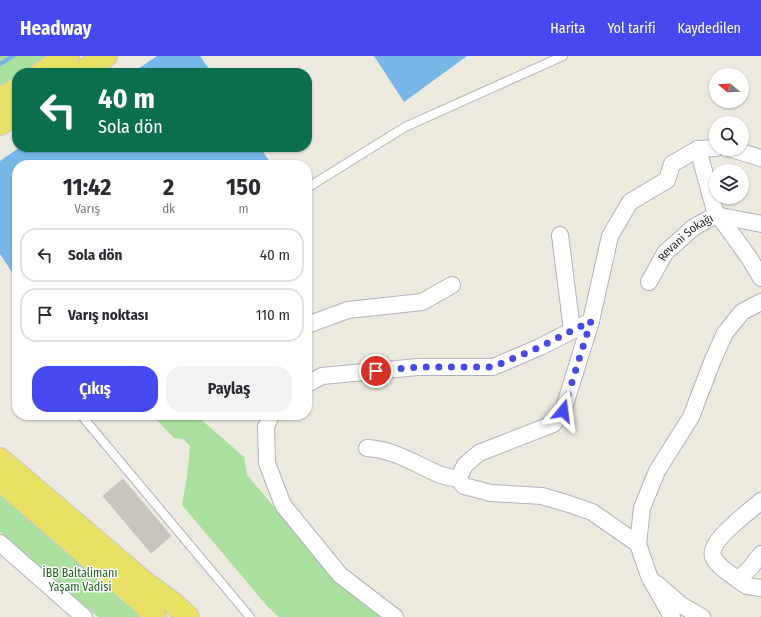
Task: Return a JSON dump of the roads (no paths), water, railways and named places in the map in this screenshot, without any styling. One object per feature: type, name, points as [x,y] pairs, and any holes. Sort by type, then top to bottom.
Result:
[{"type":"main road","points":[[49,68],[68,56]]},
{"type":"main road","points":[[88,68],[106,56]]},
{"type":"main road","points":[[0,99],[12,92]]},
{"type":"main road","points":[[0,124],[12,116]]},
{"type":"main road","points":[[0,459],[144,582],[174,604],[188,617]]},
{"type":"main road","points":[[0,480],[142,603],[155,617]]},
{"type":"street","points":[[458,479],[465,465],[479,453],[553,424],[563,411],[591,321],[610,236],[630,202],[667,180],[672,164],[698,149],[709,148]]},
{"type":"street","points":[[698,149],[718,215],[750,258],[761,278]]},
{"type":"street","points":[[749,154],[761,158]]},
{"type":"street","name":"Revani Sokağı","points":[[649,282],[665,253],[694,227],[718,215],[761,224]]},
{"type":"street","points":[[560,235],[572,330]]},
{"type":"street","points":[[312,323],[348,310],[422,302],[452,285]]},
{"type":"street","points":[[672,617],[649,576],[638,544],[642,508],[657,471],[691,417],[725,333],[742,312],[761,302]]},
{"type":"street","points":[[312,381],[322,376],[418,367],[493,367],[540,347],[591,321]]},
{"type":"street","points":[[269,420],[266,427],[267,463],[283,505],[340,575],[395,617]]},
{"type":"street","points":[[367,448],[380,449],[403,456],[436,473],[458,479],[464,486],[491,493],[542,496],[592,512],[638,544]]},
{"type":"street","points":[[761,501],[720,536],[713,550],[713,556],[718,565],[747,586],[761,588]]},
{"type":"street","points":[[0,543],[84,617]]},
{"type":"street","points":[[738,580],[761,554]]},
{"type":"street","points":[[649,576],[681,605],[702,617]]},
{"type":"lane","points":[[312,185],[405,126],[563,56]]},
{"type":"lane","points":[[85,420],[250,617]]},
{"type":"water","points":[[157,56],[200,56],[208,68],[139,68]]},
{"type":"water","points":[[374,56],[467,56],[404,102]]},
{"type":"water","points":[[13,152],[263,152],[269,160],[12,160],[12,272],[0,254],[0,161]]},
{"type":"waterway","points":[[0,64],[13,56]]},
{"type":"park label","name":"İBB Baltalimanı Yaşam Vadisi","points":[[80,580]]}]
